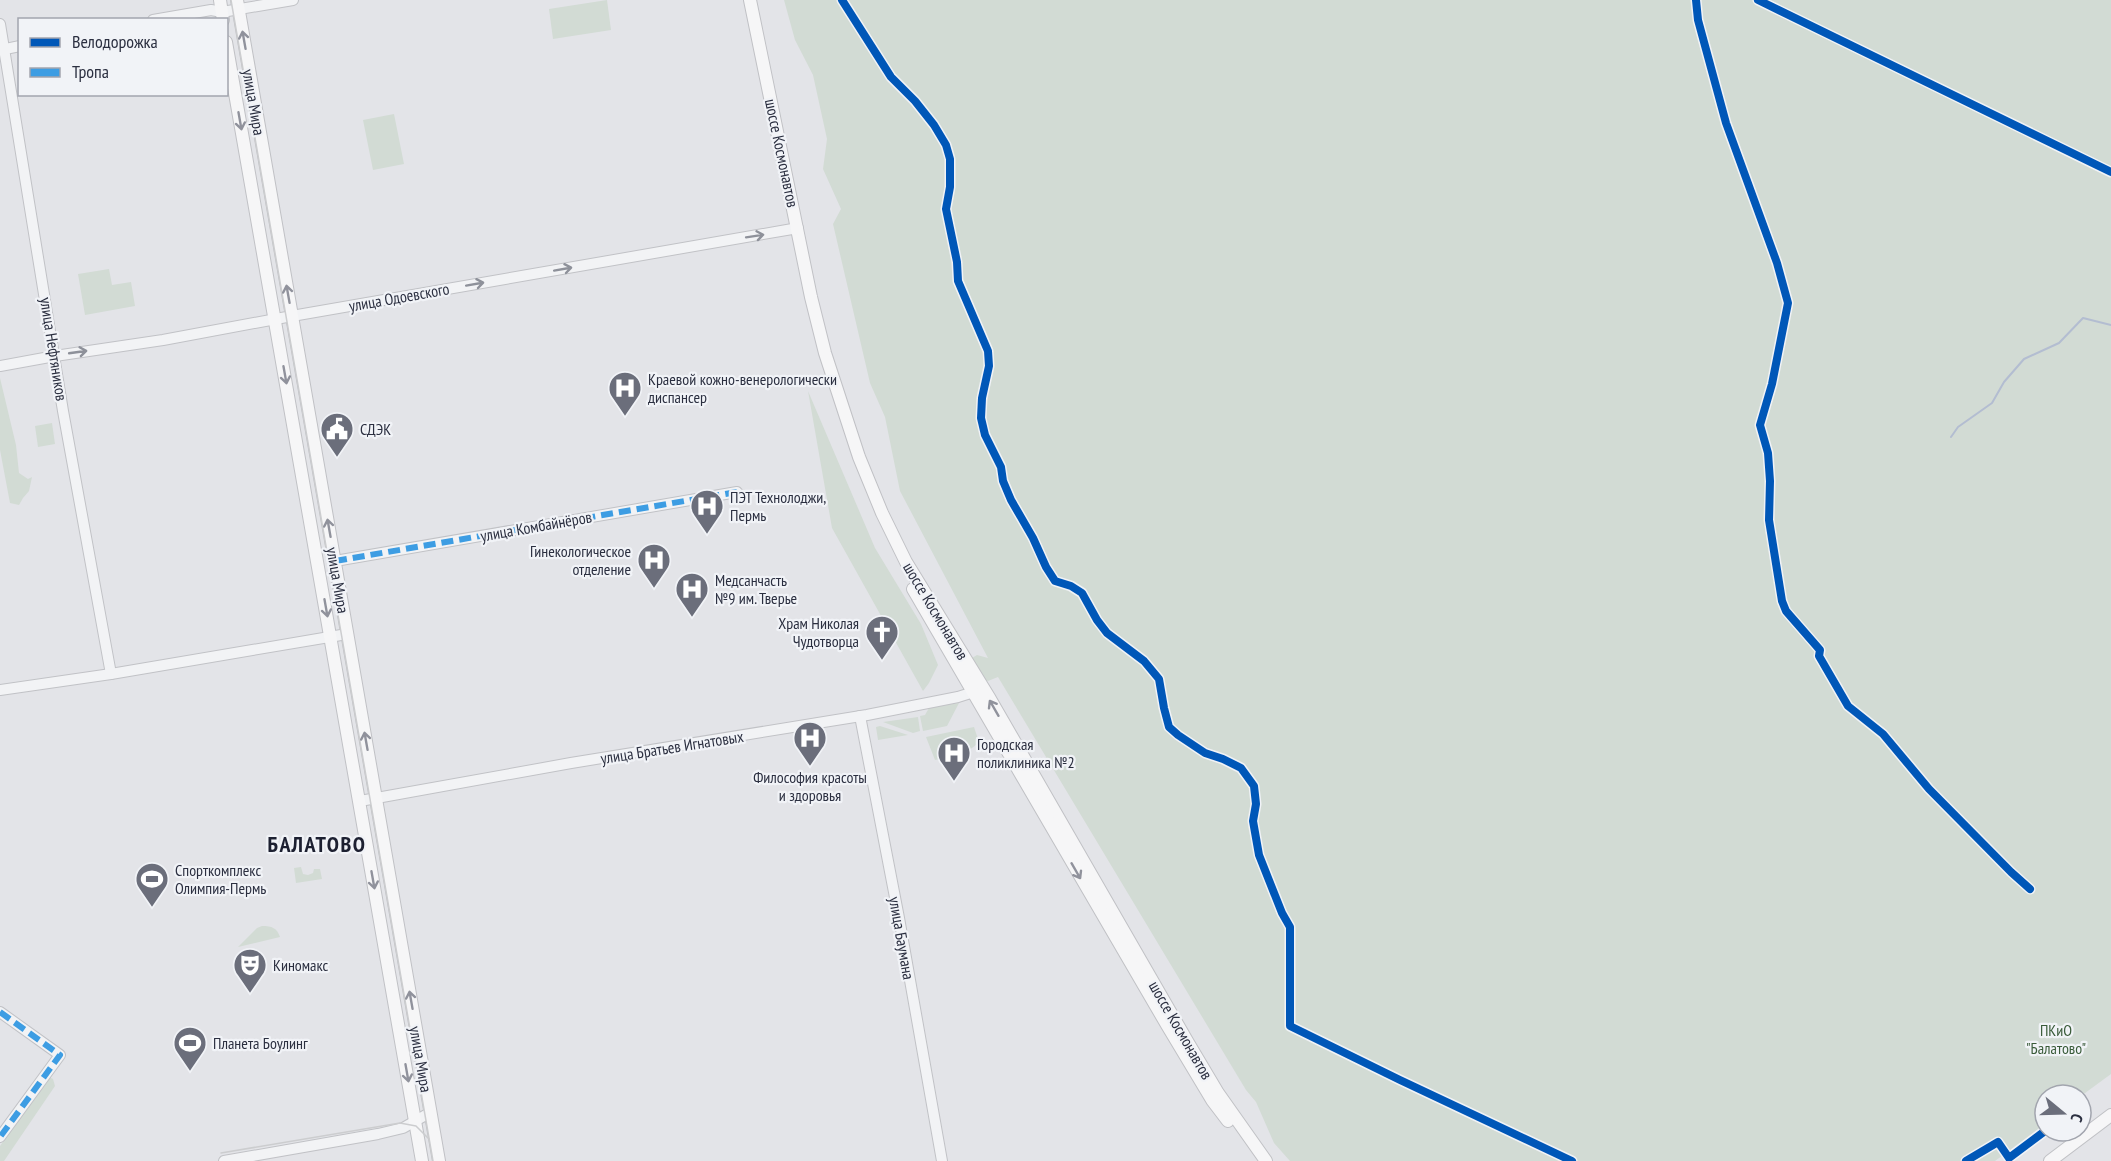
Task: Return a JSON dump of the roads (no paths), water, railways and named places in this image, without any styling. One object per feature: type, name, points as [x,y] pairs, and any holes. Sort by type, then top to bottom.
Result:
[{"type":"main road","name":"шоссе Космонавтов","points":[[742,0],[825,353],[859,458],[882,513],[906,562],[978,691],[1212,1100],[1257,1161]]},
{"type":"main road","name":"шоссе Космонавтов","points":[[750,0],[794,229]]},
{"type":"main road","name":"улица Мира","points":[[238,5],[439,1161]]},
{"type":"main road","name":"улица Мира","points":[[228,53],[422,1161]]},
{"type":"main road","name":"шоссе Космонавтов","points":[[978,691],[1218,1093],[1266,1161]]},
{"type":"main road","points":[[2050,1161],[2111,1115]]},
{"type":"street","points":[[165,18],[222,10],[238,5],[293,0]]},
{"type":"street","name":"улица Нефтяников","points":[[0,24],[2,50],[111,674]]},
{"type":"street","points":[[2,50],[18,46]]},
{"type":"street","name":"улица Одоевского","points":[[0,366],[163,340],[794,229]]},
{"type":"street","name":"улица Комбайнёров","points":[[335,561],[737,492]]},
{"type":"street","points":[[0,690],[111,674],[347,634]]},
{"type":"street","name":"улица Братьев Игнатовых","points":[[360,801],[571,763],[860,716],[978,691]]},
{"type":"street","name":"улица Баумана","points":[[860,716],[942,1161]]},
{"type":"street","points":[[0,1012],[60,1055],[0,1137]]},
{"type":"street","points":[[224,1161],[378,1134],[403,1128],[431,1112]]},
{"type":"waterway","points":[[1951,437],[1958,427],[1992,403],[2004,382],[2024,359],[2059,343],[2083,318],[2111,325]]},
{"type":"tram line","points":[[231,0],[433,1161]]},
{"type":"tram line","points":[[221,1153],[400,1123],[416,1126],[429,1139]]},
{"type":"place","name":"Краевой кожно-венерологически диспансер","points":[[625,417]]},
{"type":"place","name":"СДЭК","points":[[337,458]]},
{"type":"place","name":"ПЭТ Технолоджи, Пермь","points":[[707,535]]},
{"type":"place","name":"Гинекологическое отделение","points":[[654,589]]},
{"type":"place","name":"Медсанчасть №9 им. Тверье","points":[[692,618]]},
{"type":"place","name":"Храм Николая Чудотворца","points":[[882,661]]},
{"type":"place","name":"Философия красоты и здоровья","points":[[810,767]]},
{"type":"place","name":"Городская поликлиника №2","points":[[954,782]]},
{"type":"place","name":"Спорткомплекс Олимпия-Пермь","points":[[152,908]]},
{"type":"place","name":"Киномакс","points":[[250,994]]},
{"type":"place","name":"Планета Боулинг","points":[[190,1072]]},
{"type":"district","name":"БАЛАТОВО","points":[[317,844]]},
{"type":"park label","name":"ПКиО \"Балатово\"","points":[[2056,1039]]}]
